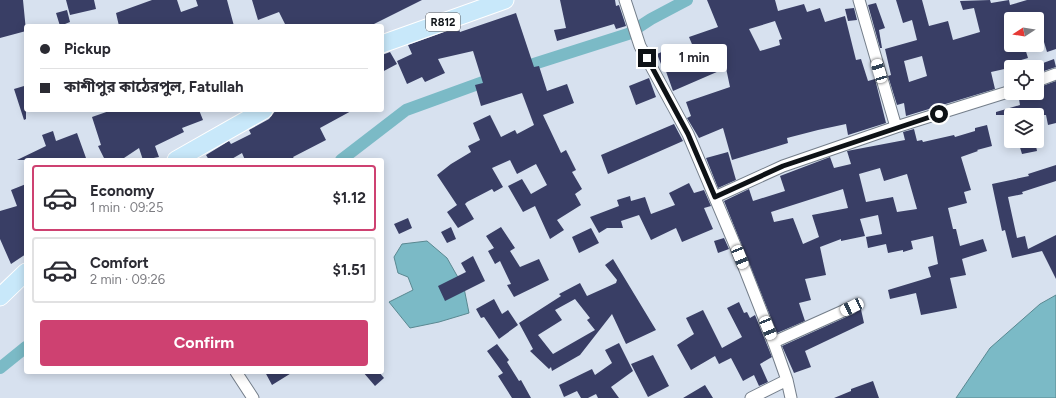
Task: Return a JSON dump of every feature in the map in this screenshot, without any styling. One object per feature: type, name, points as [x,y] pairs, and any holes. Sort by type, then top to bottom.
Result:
[{"type":"main road","name":"R812","points":[[384,43],[505,0]]},
{"type":"main road","points":[[180,158],[260,112]]},
{"type":"main road","points":[[0,297],[24,274]]},
{"type":"street","points":[[625,0],[640,46],[688,134],[715,197],[774,342],[787,380],[791,398]]},
{"type":"street","points":[[858,0],[896,127]]},
{"type":"street","points":[[1044,78],[1056,74]]},
{"type":"street","points":[[715,197],[783,166],[896,127],[1004,93]]},
{"type":"street","points":[[774,342],[852,307]]},
{"type":"street","points":[[237,374],[253,398]]},
{"type":"street","points":[[751,398],[787,380]]},
{"type":"water","points":[[427,241],[447,258],[464,288],[469,313],[439,322],[410,328],[389,302],[413,290],[408,277],[398,273],[394,257],[402,244]]},
{"type":"water","points":[[1056,295],[1056,398],[956,398],[990,348],[1040,304]]},
{"type":"building","points":[[0,0],[23,0],[25,24],[24,24],[24,32],[0,38]]},
{"type":"building","points":[[66,0],[94,0],[96,9],[70,15]]},
{"type":"building","points":[[152,0],[177,0],[181,12],[198,6],[196,0],[227,0],[233,24],[119,24],[116,13]]},
{"type":"building","points":[[252,0],[422,0],[374,24],[285,24],[279,12],[258,20]]},
{"type":"building","points":[[560,0],[615,0],[616,6],[619,5],[626,26],[616,29],[614,24],[557,41],[554,30],[566,28]]},
{"type":"building","points":[[707,0],[775,0],[778,11],[804,4],[807,12],[820,8],[825,22],[845,16],[856,60],[861,59],[868,81],[875,79],[886,123],[848,135],[846,124],[818,130],[787,138],[788,143],[732,160],[723,128],[699,138],[687,118],[691,116],[686,102],[730,87],[726,68],[673,91],[663,63],[661,64],[657,54],[673,47],[682,68],[699,61],[689,37],[718,27]],"holes":[[[775,21],[782,39],[779,40],[780,45],[760,51],[749,29]]]},
{"type":"building","points":[[896,0],[922,0],[929,26],[948,21],[953,40],[980,32],[974,8],[963,10],[960,1],[990,0],[991,3],[1009,0],[1010,5],[1027,0],[1056,0],[1056,49],[1047,52],[1044,42],[1044,12],[1004,12],[1004,52],[1026,52],[1028,58],[1021,60],[1004,60],[1004,69],[991,72],[995,89],[906,116],[904,103],[897,105],[888,76],[891,75],[885,49],[917,40],[912,20],[903,23]],"holes":[[[922,56],[927,76],[909,82],[904,61]]]},
{"type":"building","points":[[876,3],[885,28],[879,30],[882,48],[880,48],[868,5]]},
{"type":"building","points":[[854,8],[857,20],[848,21],[845,9]]},
{"type":"building","points":[[67,10],[70,22],[59,24],[56,13]]},
{"type":"building","points":[[516,13],[534,67],[539,66],[547,91],[567,84],[574,103],[543,115],[561,153],[566,150],[576,170],[572,172],[582,189],[575,194],[581,205],[557,220],[564,230],[550,239],[535,206],[523,212],[508,186],[522,179],[531,194],[547,185],[536,164],[517,174],[510,160],[492,168],[503,187],[494,192],[492,189],[467,202],[465,204],[474,219],[458,228],[447,212],[457,205],[437,175],[451,164],[471,152],[468,146],[480,140],[473,123],[490,115],[501,137],[515,130],[517,134],[534,125],[522,93],[481,106],[475,85],[483,83],[473,51],[438,59],[445,73],[425,82],[422,77],[407,84],[397,61],[412,54],[408,45],[458,27],[460,32]]},
{"type":"building","points":[[390,52],[397,64],[384,71],[384,54]]},
{"type":"building","points":[[1054,59],[1056,67],[1044,71],[1044,63]]},
{"type":"building","points":[[649,78],[656,97],[636,105],[629,86]]},
{"type":"building","points":[[1056,81],[1056,123],[1048,125],[1046,115],[1044,115],[1044,108],[1010,108],[1020,105],[1019,100],[1044,100],[1044,85]]},
{"type":"building","points":[[24,86],[24,112],[26,112],[26,119],[24,120],[14,89]]},
{"type":"building","points":[[1004,110],[1004,115],[996,115],[996,112]]},
{"type":"building","points":[[106,112],[200,112],[203,120],[182,128],[184,132],[155,146],[159,157],[142,158],[139,148],[124,158],[104,158],[98,146],[101,145],[92,117]]},
{"type":"building","points":[[274,112],[349,112],[320,128],[326,140],[293,157],[294,158],[244,158],[242,153],[233,158],[208,158],[206,155],[229,141],[231,144],[251,134],[249,130],[269,119]]},
{"type":"building","points":[[674,124],[683,141],[608,174],[601,155]]},
{"type":"building","points":[[987,125],[992,146],[977,150],[978,151],[961,157],[971,190],[964,192],[967,203],[948,208],[953,229],[956,229],[960,246],[983,239],[987,251],[962,259],[966,275],[950,278],[957,308],[921,315],[916,293],[890,299],[888,290],[931,277],[928,267],[938,264],[933,236],[911,241],[913,249],[903,252],[903,250],[888,253],[886,244],[868,248],[866,237],[882,234],[878,215],[860,219],[865,236],[841,241],[841,239],[820,247],[826,275],[805,279],[811,300],[799,303],[805,321],[777,333],[724,201],[749,189],[753,201],[785,191],[780,176],[830,157],[834,168],[851,164],[847,151],[905,140],[903,132],[914,129],[917,141],[922,140],[923,142],[954,135],[955,137],[975,131],[975,128]],"holes":[[[880,168],[884,181],[907,174],[917,209],[897,212],[893,197],[866,202],[859,174]],[[843,189],[848,208],[812,215],[819,237],[803,244],[793,218],[774,222],[771,212]]]},
{"type":"building","points":[[53,131],[56,141],[77,133],[86,158],[24,158],[24,160],[17,160],[46,146],[42,135]]},
{"type":"building","points":[[1020,148],[1036,148],[1037,151],[1022,154]]},
{"type":"building","points":[[728,152],[736,180],[718,188],[706,158]]},
{"type":"building","points":[[1056,165],[1056,181],[1022,192],[1023,194],[1008,197],[1017,238],[1025,236],[1028,249],[1056,235],[1056,279],[1042,251],[1012,258],[1005,230],[1002,231],[992,184],[1029,176],[1028,174]]},
{"type":"building","points":[[689,183],[694,193],[704,190],[711,206],[704,208],[713,229],[682,242],[676,228],[651,240],[639,215],[621,221],[623,228],[607,228],[599,233],[590,217],[619,206],[617,200],[630,196],[631,201],[645,197],[651,214],[675,205],[669,193]]},
{"type":"building","points":[[24,185],[24,255],[11,264],[0,239],[0,211],[17,206],[11,190]]},
{"type":"building","points":[[408,218],[412,228],[399,234],[394,224]]},
{"type":"building","points":[[451,227],[456,239],[447,243],[441,232]]},
{"type":"building","points":[[501,227],[515,248],[510,251],[520,267],[539,259],[549,280],[514,297],[507,285],[511,284],[500,261],[495,264],[488,251],[494,248],[486,236]]},
{"type":"building","points":[[591,228],[599,243],[579,253],[572,237]]},
{"type":"building","points":[[724,238],[729,249],[718,253],[714,241]]},
{"type":"building","points":[[473,256],[485,281],[445,301],[438,286],[466,272],[461,263]]},
{"type":"building","points":[[613,259],[656,330],[626,344],[612,314],[580,355],[552,371],[551,367],[549,369],[530,351],[533,349],[519,323],[561,296],[559,294],[580,283],[587,296],[616,283],[617,280],[605,265]],"holes":[[[575,299],[590,318],[587,320],[595,330],[553,354],[538,335],[562,320],[555,310]]]},
{"type":"building","points":[[494,299],[502,314],[508,310],[518,325],[499,339],[484,317],[481,318],[476,309]]},
{"type":"building","points":[[739,302],[744,313],[747,312],[750,318],[755,315],[772,357],[760,364],[768,382],[759,386],[754,375],[743,381],[731,358],[719,364],[715,356],[691,370],[677,345],[694,334],[686,318],[703,310],[722,348],[742,337],[727,308]]},
{"type":"building","points":[[860,305],[864,323],[805,351],[811,367],[794,373],[782,346],[855,313]]},
{"type":"building","points":[[619,343],[633,371],[611,387],[619,398],[598,398],[596,394],[588,398],[581,398],[577,391],[564,397],[559,385],[592,369],[595,375],[612,363],[605,350]]},
{"type":"building","points":[[497,344],[509,360],[507,362],[519,381],[521,380],[531,398],[512,398],[498,376],[503,373],[487,351]]},
{"type":"building","points":[[653,355],[669,386],[648,397],[631,364]]},
{"type":"building","points":[[266,374],[290,374],[272,385]]},
{"type":"building","points":[[365,374],[381,374],[384,378],[375,386]]},
{"type":"building","points":[[873,381],[879,398],[834,398],[851,391],[851,389]]},
{"type":"building","points":[[705,385],[713,398],[683,398]]},
{"type":"waterway","points":[[518,69],[628,34],[651,19],[687,0]]},
{"type":"waterway","points":[[344,158],[406,110],[497,77]]},
{"type":"waterway","points":[[0,368],[24,349]]},
{"type":"route","points":[[647,58],[688,134],[715,197],[783,166],[896,127],[939,114]]}]
